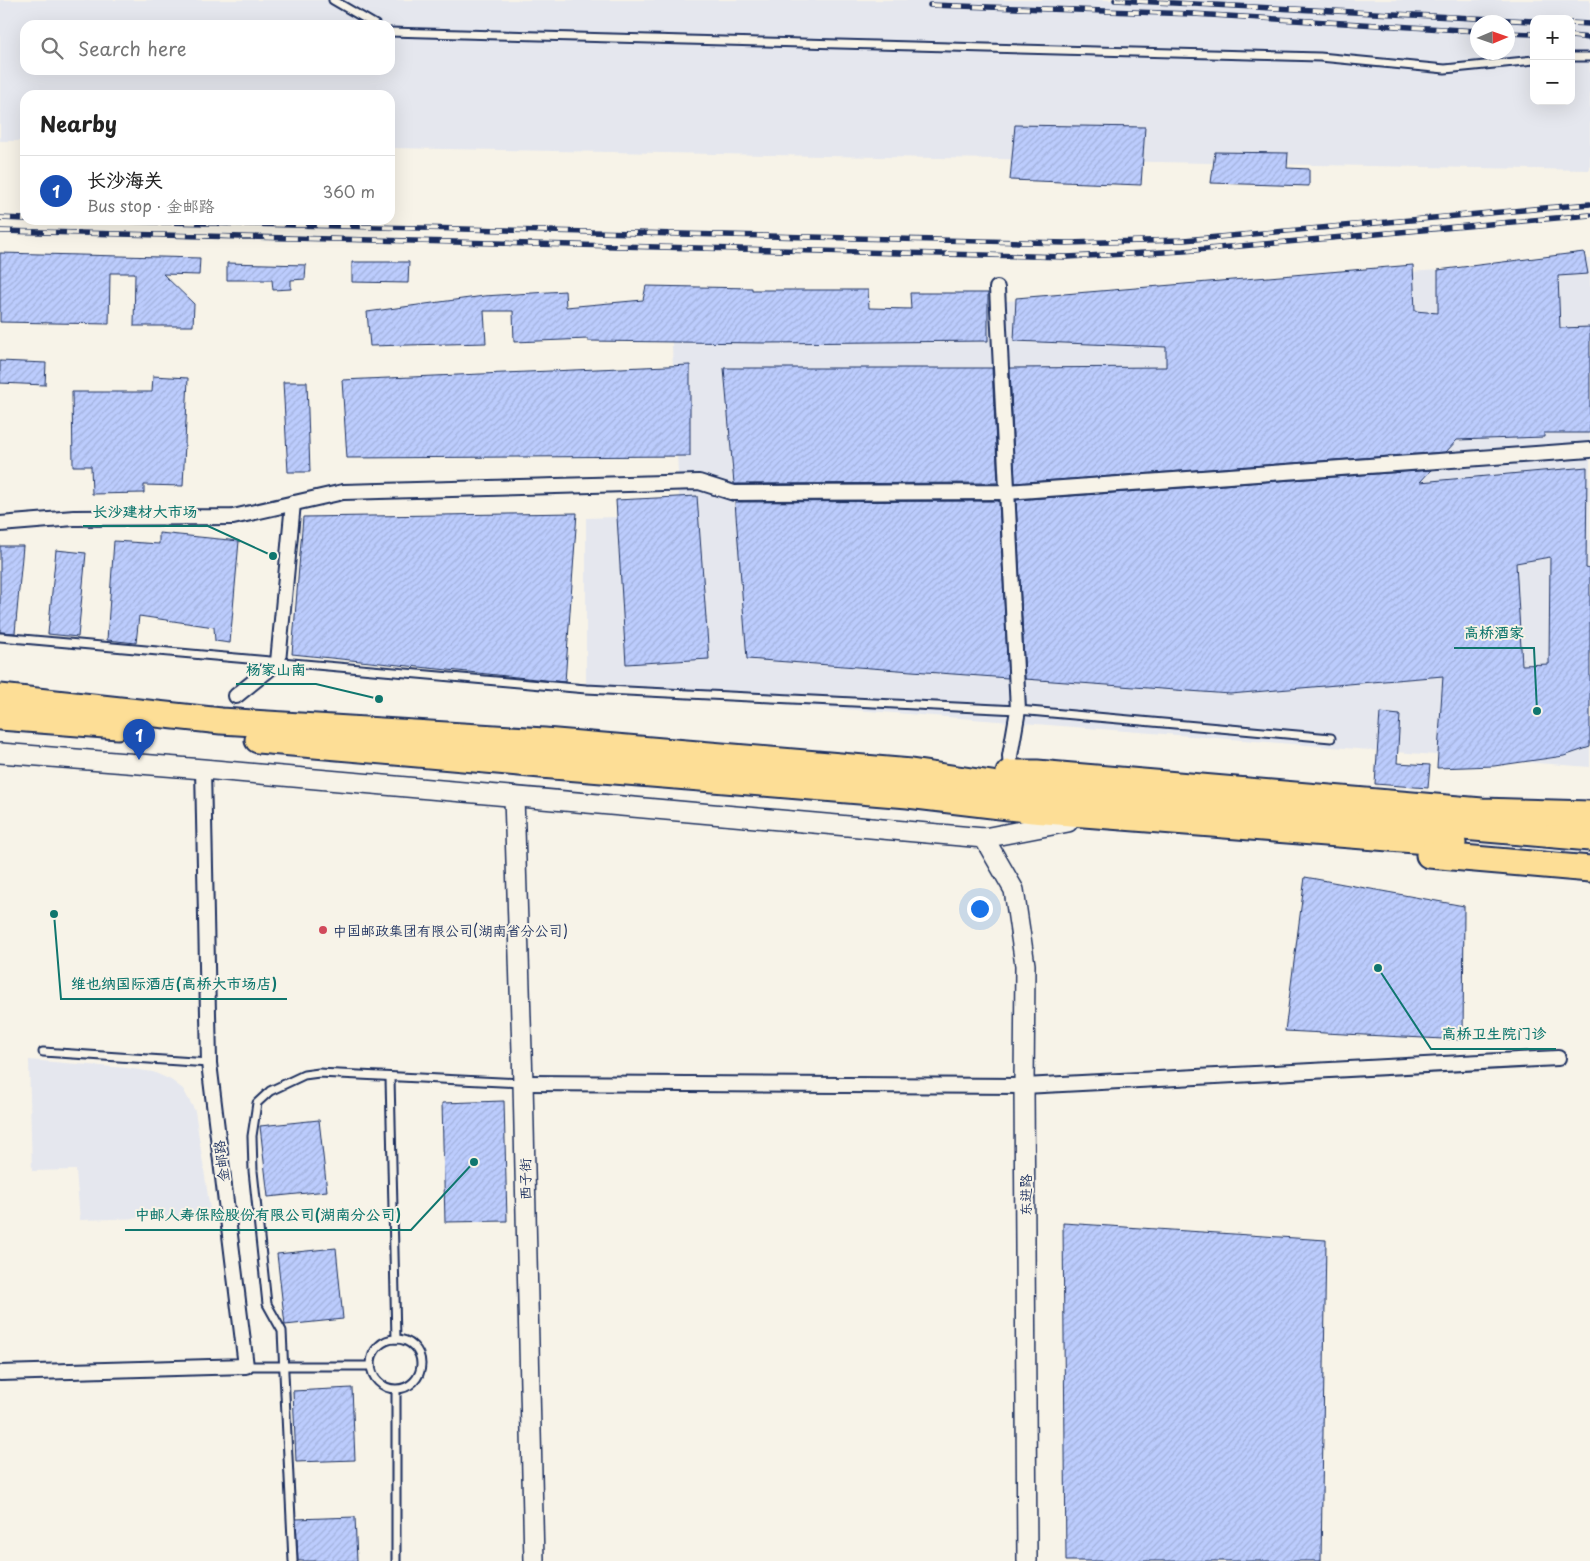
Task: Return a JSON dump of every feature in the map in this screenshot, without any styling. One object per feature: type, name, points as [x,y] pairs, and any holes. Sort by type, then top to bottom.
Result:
[{"type":"highway","points":[[0,697],[221,721],[544,741],[910,783],[1032,800],[1590,854]]},
{"type":"highway","points":[[0,717],[541,765],[910,783],[1010,773],[1046,773],[1482,811],[1590,814]]},
{"type":"highway","points":[[910,783],[1068,822],[1590,869]]},
{"type":"highway","points":[[1032,800],[1590,838]]},
{"type":"street","points":[[997,288],[1018,710],[1010,756],[1010,773]]},
{"type":"street","points":[[0,524],[74,518],[233,517],[343,492],[699,482],[734,493],[1007,492],[1590,450]]},
{"type":"street","points":[[236,696],[278,662],[293,503]]},
{"type":"street","points":[[0,753],[203,769],[984,838],[1068,822]]},
{"type":"street","name":"金邮路","points":[[203,769],[209,1063],[246,1366]]},
{"type":"street","name":"西子街","points":[[514,797],[523,1083],[534,1561]]},
{"type":"street","name":"东进路","points":[[984,838],[1014,890],[1025,965],[1027,1561]]},
{"type":"street","points":[[523,1083],[1024,1086],[1558,1058]]},
{"type":"street","points":[[0,1373],[246,1366]]},
{"type":"lane","points":[[333,0],[367,20]]},
{"type":"lane","points":[[395,32],[1320,57],[1445,69],[1530,60]]},
{"type":"lane","points":[[1575,57],[1590,56]]},
{"type":"lane","points":[[0,637],[586,689],[1018,710],[1331,738]]},
{"type":"lane","points":[[43,1052],[209,1063]]},
{"type":"lane","points":[[293,1561],[282,1331],[267,1304],[252,1171],[252,1136],[258,1103],[270,1091],[304,1074],[319,1073],[390,1078],[523,1083]]},
{"type":"lane","points":[[390,1078],[396,1339]]},
{"type":"lane","points":[[396,1339],[404,1340],[417,1349],[422,1365],[416,1380],[411,1385],[404,1389],[396,1390],[381,1385],[376,1380],[370,1366],[375,1350],[388,1340],[396,1339]]},
{"type":"lane","points":[[246,1366],[370,1366]]},
{"type":"lane","points":[[396,1390],[396,1561]]},
{"type":"shaded area","points":[[0,0],[1590,0],[1590,170],[395,148],[395,90],[20,90],[20,141],[0,141]]},
{"type":"shaded area","points":[[1590,259],[1590,767],[586,689],[586,518],[680,515],[671,325]]},
{"type":"shaded area","points":[[29,1060],[153,1072],[171,1080],[183,1089],[195,1111],[211,1216],[80,1220],[76,1170],[32,1171]]},
{"type":"building","points":[[1015,125],[1145,127],[1141,185],[1010,180]]},
{"type":"building","points":[[1215,152],[1288,153],[1287,168],[1309,169],[1309,186],[1211,183]]},
{"type":"building","points":[[1584,252],[1588,274],[1558,276],[1560,328],[1590,327],[1590,433],[1544,433],[1544,437],[1457,440],[1446,452],[1015,483],[1010,368],[1166,367],[1166,347],[1014,341],[1016,298],[1413,265],[1415,311],[1438,313],[1438,270]]},
{"type":"building","points":[[0,253],[200,258],[199,275],[163,274],[194,304],[193,326],[134,326],[135,273],[110,273],[109,324],[0,322]]},
{"type":"building","points":[[352,262],[409,262],[408,283],[352,282]]},
{"type":"building","points":[[227,263],[306,265],[305,279],[291,280],[291,289],[273,290],[272,280],[227,280]]},
{"type":"building","points":[[646,286],[752,288],[752,290],[868,290],[869,308],[911,309],[910,293],[988,293],[988,341],[765,343],[588,341],[588,339],[514,342],[513,311],[484,311],[486,343],[370,346],[367,312],[484,296],[565,291],[566,307],[643,300]]},
{"type":"building","points":[[0,361],[46,363],[45,385],[0,383]]},
{"type":"building","points":[[690,365],[690,456],[347,458],[342,380]]},
{"type":"building","points":[[724,368],[992,368],[998,483],[734,484]]},
{"type":"building","points":[[153,376],[188,378],[183,486],[144,485],[144,493],[92,494],[91,466],[73,466],[72,392],[152,392]]},
{"type":"building","points":[[283,382],[307,382],[310,472],[288,472]]},
{"type":"building","points":[[1587,467],[1586,568],[1590,569],[1590,747],[1564,756],[1494,766],[1437,768],[1443,676],[1230,694],[1025,679],[1016,500],[1431,470],[1420,482]],"holes":[[[1550,557],[1549,664],[1522,665],[1516,563]]]},
{"type":"building","points":[[697,496],[709,659],[626,664],[616,500]]},
{"type":"building","points":[[999,501],[1008,678],[747,659],[735,502]]},
{"type":"building","points":[[577,513],[565,682],[292,654],[303,517]]},
{"type":"building","points":[[159,533],[239,541],[230,643],[215,641],[214,627],[139,616],[136,643],[107,640],[114,541],[159,544]]},
{"type":"building","points":[[0,546],[23,546],[15,633],[0,632]]},
{"type":"building","points":[[56,550],[86,553],[78,637],[48,634]]},
{"type":"building","points":[[1380,713],[1400,715],[1397,763],[1430,765],[1428,788],[1375,784]]},
{"type":"building","points":[[1305,877],[1464,906],[1463,1040],[1285,1031]]},
{"type":"building","points":[[504,1101],[507,1221],[445,1222],[442,1103]]},
{"type":"building","points":[[319,1120],[327,1191],[268,1197],[260,1126]]},
{"type":"building","points":[[1063,1223],[1326,1240],[1321,1561],[1066,1561]]},
{"type":"building","points":[[336,1248],[343,1319],[285,1325],[277,1254]]},
{"type":"building","points":[[352,1388],[355,1460],[296,1462],[293,1391]]},
{"type":"building","points":[[355,1517],[357,1561],[298,1561],[296,1519]]},
{"type":"railway","points":[[1115,0],[1530,21]]},
{"type":"railway","points":[[930,5],[1193,14],[1470,31]]},
{"type":"railway","points":[[1575,23],[1590,24]]},
{"type":"railway","points":[[1515,33],[1530,34]]},
{"type":"railway","points":[[1575,36],[1590,38]]},
{"type":"railway","points":[[291,225],[1067,243],[1184,240],[1590,204]]},
{"type":"railway","points":[[0,231],[1067,257],[1184,251],[1590,215]]},
{"type":"railway","points":[[0,218],[20,219]]},
{"type":"place","name":"长沙建材大市场","points":[[273,556]]},
{"type":"place","name":"杨家山南","points":[[379,699]]},
{"type":"place","name":"高桥酒家","points":[[1537,711]]},
{"type":"place","name":"长沙海关","points":[[139,760]]},
{"type":"place","name":"维也纳国际酒店(高桥大市场店)","points":[[54,914]]},
{"type":"place","name":"中国邮政集团有限公司(湖南省分公司)","points":[[323,930]]},
{"type":"place","name":"高桥卫生院门诊","points":[[1378,968]]},
{"type":"place","name":"中邮人寿保险股份有限公司(湖南分公司)","points":[[474,1162]]}]
